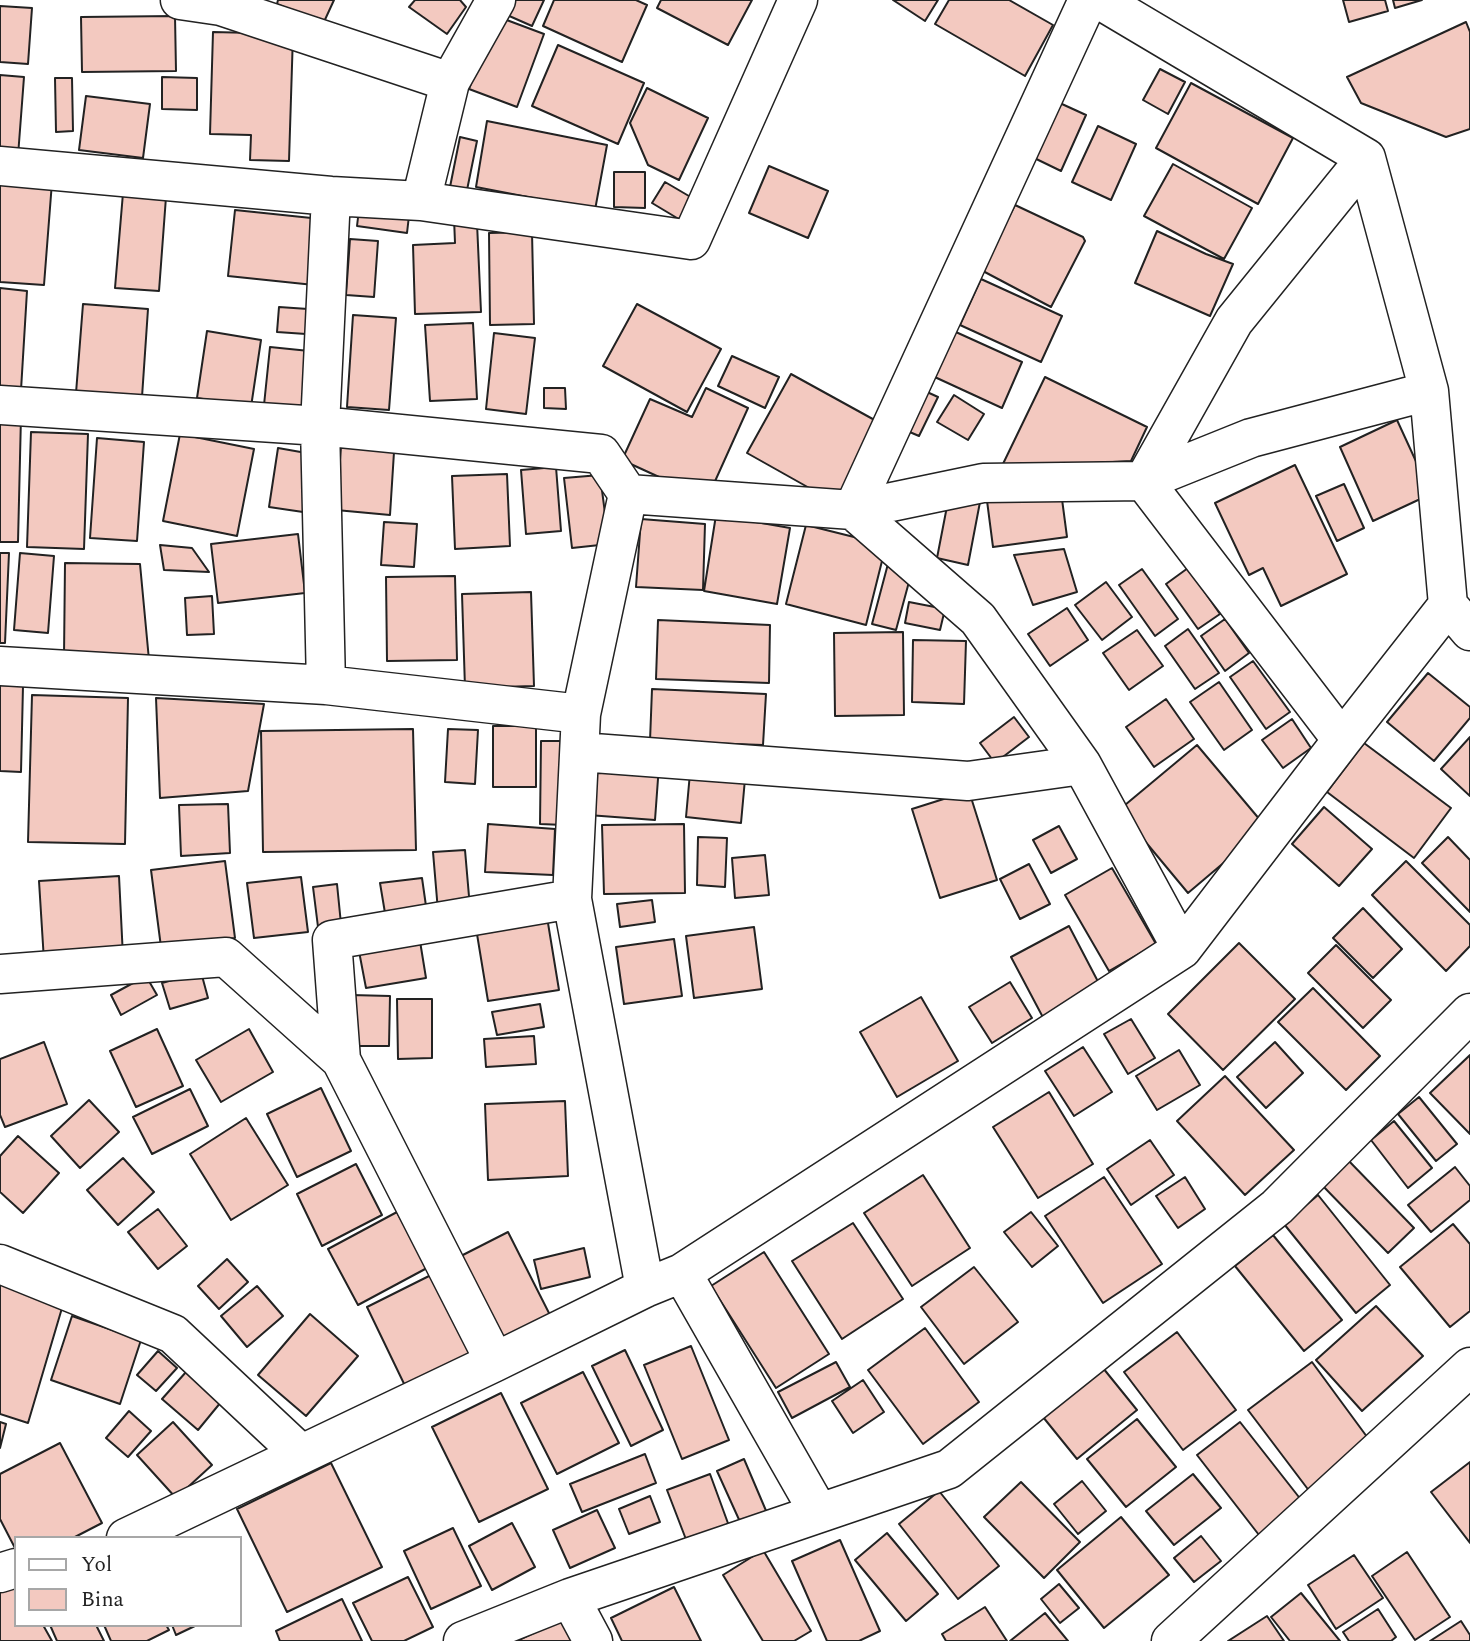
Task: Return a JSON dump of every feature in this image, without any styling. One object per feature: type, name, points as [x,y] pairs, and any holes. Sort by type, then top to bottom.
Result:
[{"type":"street","points":[[180,0],[223,3],[450,82]]},
{"type":"street","points":[[421,201],[450,82],[496,0]]},
{"type":"street","points":[[0,166],[331,196],[421,201],[691,240],[798,0]]},
{"type":"street","points":[[853,510],[1087,0]]},
{"type":"street","points":[[130,1536],[495,1363],[645,1288],[682,1273],[1182,949],[1342,740],[1459,618],[1429,391],[1366,158],[1100,0]]},
{"type":"street","points":[[1144,481],[1234,321],[1366,158]]},
{"type":"street","points":[[326,685],[320,426],[331,196]]},
{"type":"street","points":[[628,494],[853,510],[984,483],[1144,481],[1251,438],[1429,391]]},
{"type":"street","points":[[0,405],[320,426],[601,454],[628,494],[581,714],[572,899],[645,1288]]},
{"type":"street","points":[[1144,481],[1342,740]]},
{"type":"street","points":[[853,510],[978,619],[1082,765],[1182,949]]},
{"type":"street","points":[[0,666],[326,685],[581,714]]},
{"type":"street","points":[[580,752],[968,781],[1082,765]]},
{"type":"street","points":[[341,1060],[332,940],[572,899]]},
{"type":"street","points":[[0,974],[226,957],[341,1060],[495,1363]]},
{"type":"street","points":[[463,1641],[570,1598],[950,1469],[1277,1207],[1470,1013]]},
{"type":"street","points":[[0,1264],[173,1334],[301,1454]]},
{"type":"street","points":[[682,1273],[819,1513]]},
{"type":"street","points":[[1171,1641],[1470,1367]]},
{"type":"street","points":[[570,1598],[593,1641]]},
{"type":"building","points":[[278,0],[334,0],[323,24],[277,4]]},
{"type":"building","points":[[415,0],[460,0],[466,7],[447,34],[409,7]]},
{"type":"building","points":[[514,0],[544,0],[532,26],[507,15]]},
{"type":"building","points":[[554,0],[636,0],[647,5],[622,62],[543,26]]},
{"type":"building","points":[[661,0],[752,0],[728,45],[657,8]]},
{"type":"building","points":[[893,0],[938,0],[925,21]]},
{"type":"building","points":[[949,0],[1009,0],[1053,25],[1025,76],[935,24]]},
{"type":"building","points":[[1343,0],[1385,0],[1388,11],[1349,22]]},
{"type":"building","points":[[1393,0],[1422,0],[1395,8]]},
{"type":"building","points":[[0,6],[32,8],[28,64],[0,62]]},
{"type":"building","points":[[175,16],[176,71],[82,72],[81,17]]},
{"type":"building","points":[[496,16],[544,34],[517,107],[469,89]]},
{"type":"building","points":[[1466,22],[1470,32],[1470,129],[1446,137],[1361,103],[1347,77]]},
{"type":"building","points":[[213,32],[293,34],[289,161],[250,160],[251,135],[210,134]]},
{"type":"building","points":[[558,45],[644,83],[618,144],[532,106]]},
{"type":"building","points":[[1160,69],[1185,82],[1168,114],[1143,100]]},
{"type":"building","points":[[0,75],[24,77],[18,156],[0,155]]},
{"type":"building","points":[[162,77],[197,78],[197,110],[162,109]]},
{"type":"building","points":[[55,78],[72,78],[73,131],[56,132]]},
{"type":"building","points":[[1191,83],[1293,138],[1258,204],[1156,148]]},
{"type":"building","points":[[647,88],[708,118],[679,180],[648,165],[630,123]]},
{"type":"building","points":[[86,96],[150,104],[143,158],[79,150]]},
{"type":"building","points":[[1051,99],[1086,115],[1061,171],[1026,154]]},
{"type":"building","points":[[487,121],[607,145],[595,210],[476,187]]},
{"type":"building","points":[[1098,126],[1136,144],[1111,200],[1072,182]]},
{"type":"building","points":[[460,137],[477,141],[467,190],[450,187]]},
{"type":"building","points":[[1173,164],[1252,208],[1224,259],[1144,216]]},
{"type":"building","points":[[769,166],[828,191],[808,238],[749,213]]},
{"type":"building","points":[[614,172],[645,172],[645,208],[614,207]]},
{"type":"building","points":[[0,178],[52,182],[44,285],[0,282]]},
{"type":"building","points":[[665,182],[694,199],[682,221],[652,203]]},
{"type":"building","points":[[123,193],[166,197],[159,291],[115,288]]},
{"type":"building","points":[[360,201],[410,207],[407,233],[357,226]]},
{"type":"building","points":[[1015,205],[1083,237],[1085,241],[1051,307],[981,270]]},
{"type":"building","points":[[235,210],[321,219],[314,285],[228,276]]},
{"type":"building","points":[[454,218],[477,223],[481,312],[415,314],[413,245],[455,243]]},
{"type":"building","points":[[1157,231],[1233,264],[1210,316],[1135,283]]},
{"type":"building","points":[[532,232],[534,324],[490,325],[489,233]]},
{"type":"building","points":[[350,239],[378,241],[374,297],[346,295]]},
{"type":"building","points":[[981,279],[1062,316],[1041,362],[960,325]]},
{"type":"building","points":[[0,288],[27,291],[21,390],[0,388]]},
{"type":"building","points":[[83,304],[148,309],[142,397],[76,393]]},
{"type":"building","points":[[637,304],[721,349],[687,412],[603,366]]},
{"type":"building","points":[[279,307],[308,309],[306,334],[277,332]]},
{"type":"building","points":[[353,315],[396,318],[389,410],[347,407]]},
{"type":"building","points":[[473,323],[477,399],[430,401],[425,325]]},
{"type":"building","points":[[947,328],[1022,362],[1002,408],[926,373]]},
{"type":"building","points":[[207,331],[261,340],[251,407],[197,398]]},
{"type":"building","points":[[494,333],[535,338],[526,414],[486,409]]},
{"type":"building","points":[[270,347],[319,352],[313,410],[264,405]]},
{"type":"building","points":[[732,356],[779,377],[765,408],[718,386]]},
{"type":"building","points":[[791,374],[880,423],[836,503],[747,453]]},
{"type":"building","points":[[1045,377],[1147,427],[1131,461],[1001,468]]},
{"type":"building","points":[[916,387],[938,397],[919,436],[898,427]]},
{"type":"building","points":[[544,388],[565,388],[566,409],[544,408]]},
{"type":"building","points":[[706,388],[748,408],[707,499],[622,460],[650,399],[692,417]]},
{"type":"building","points":[[954,395],[984,414],[968,440],[937,422]]},
{"type":"building","points":[[0,416],[21,416],[18,542],[0,542]]},
{"type":"building","points":[[1397,420],[1431,494],[1373,521],[1340,447]]},
{"type":"building","points":[[31,432],[88,434],[84,549],[27,547]]},
{"type":"building","points":[[180,434],[254,449],[237,536],[163,521]]},
{"type":"building","points":[[97,438],[144,442],[137,541],[90,538]]},
{"type":"building","points":[[341,447],[394,452],[390,515],[336,510]]},
{"type":"building","points":[[278,448],[312,454],[303,512],[269,507]]},
{"type":"building","points":[[1295,465],[1347,574],[1281,606],[1263,568],[1249,575],[1215,503]]},
{"type":"building","points":[[556,467],[561,531],[526,534],[521,470]]},
{"type":"building","points":[[507,474],[510,546],[455,549],[452,476]]},
{"type":"building","points":[[600,475],[609,544],[572,548],[564,478]]},
{"type":"building","points":[[1060,484],[1067,537],[993,547],[986,493]]},
{"type":"building","points":[[1344,484],[1364,528],[1337,541],[1316,496]]},
{"type":"building","points":[[949,496],[980,502],[968,565],[937,558]]},
{"type":"building","points":[[716,515],[790,528],[777,604],[704,591]]},
{"type":"building","points":[[641,519],[705,524],[703,590],[636,587]]},
{"type":"building","points":[[384,522],[417,524],[414,567],[381,565]]},
{"type":"building","points":[[806,525],[886,545],[866,625],[786,604]]},
{"type":"building","points":[[298,534],[305,593],[218,603],[211,544]]},
{"type":"building","points":[[160,545],[192,548],[209,572],[164,570]]},
{"type":"building","points":[[1064,549],[1077,592],[1033,605],[1014,555]]},
{"type":"building","points":[[0,553],[9,553],[5,643],[0,643]]},
{"type":"building","points":[[20,553],[54,556],[48,633],[14,630]]},
{"type":"building","points":[[889,560],[913,567],[896,630],[872,624]]},
{"type":"building","points":[[65,563],[140,564],[149,660],[64,656]]},
{"type":"building","points":[[1188,568],[1220,614],[1198,629],[1166,584]]},
{"type":"building","points":[[1142,569],[1178,619],[1155,636],[1119,585]]},
{"type":"building","points":[[455,576],[457,660],[387,661],[386,577]]},
{"type":"building","points":[[1106,582],[1132,617],[1102,640],[1075,605]]},
{"type":"building","points":[[531,592],[534,686],[465,688],[462,594]]},
{"type":"building","points":[[212,596],[214,634],[187,635],[185,598]]},
{"type":"building","points":[[909,602],[945,609],[940,630],[905,623]]},
{"type":"building","points":[[1067,608],[1088,640],[1050,666],[1028,634]]},
{"type":"building","points":[[1225,619],[1249,653],[1225,671],[1201,636]]},
{"type":"building","points":[[658,620],[770,625],[769,683],[656,679]]},
{"type":"building","points":[[1188,629],[1219,673],[1195,689],[1165,646]]},
{"type":"building","points":[[1137,630],[1163,666],[1129,690],[1103,653]]},
{"type":"building","points":[[903,632],[904,715],[835,716],[834,633]]},
{"type":"building","points":[[913,640],[966,641],[964,704],[912,702]]},
{"type":"building","points":[[1253,661],[1290,712],[1266,729],[1230,677]]},
{"type":"building","points":[[1428,673],[1470,707],[1470,718],[1434,761],[1387,722]]},
{"type":"building","points":[[1219,682],[1252,730],[1224,750],[1190,702]]},
{"type":"building","points":[[0,685],[23,686],[21,772],[0,771]]},
{"type":"building","points":[[652,689],[766,694],[763,745],[650,741]]},
{"type":"building","points":[[32,695],[128,698],[125,844],[28,842]]},
{"type":"building","points":[[156,698],[264,704],[248,791],[160,798]]},
{"type":"building","points":[[1166,699],[1194,739],[1154,767],[1126,727]]},
{"type":"building","points":[[1014,717],[1029,737],[995,763],[980,743]]},
{"type":"building","points":[[1292,719],[1311,748],[1283,768],[1262,740]]},
{"type":"building","points":[[493,726],[536,726],[536,787],[493,787]]},
{"type":"building","points":[[413,729],[416,850],[263,852],[261,731]]},
{"type":"building","points":[[448,729],[478,730],[475,784],[445,782]]},
{"type":"building","points":[[1470,737],[1470,796],[1441,769]]},
{"type":"building","points":[[541,741],[565,741],[564,825],[540,824]]},
{"type":"building","points":[[1364,743],[1451,808],[1414,858],[1327,792]]},
{"type":"building","points":[[1197,745],[1266,827],[1188,893],[1119,810]]},
{"type":"building","points":[[591,759],[659,765],[655,820],[588,815]]},
{"type":"building","points":[[690,773],[745,779],[741,823],[686,817]]},
{"type":"building","points":[[969,791],[997,880],[940,898],[912,809]]},
{"type":"building","points":[[228,804],[230,853],[181,856],[179,805]]},
{"type":"building","points":[[1324,807],[1372,849],[1339,886],[1292,844]]},
{"type":"building","points":[[488,824],[555,829],[553,875],[485,872]]},
{"type":"building","points":[[684,824],[685,893],[604,894],[602,825]]},
{"type":"building","points":[[1059,826],[1077,859],[1051,873],[1033,840]]},
{"type":"building","points":[[698,837],[727,838],[725,887],[697,885]]},
{"type":"building","points":[[1448,837],[1470,860],[1470,912],[1422,863]]},
{"type":"building","points":[[465,850],[470,908],[438,911],[433,852]]},
{"type":"building","points":[[765,855],[769,895],[735,898],[732,858]]},
{"type":"building","points":[[225,861],[235,938],[161,947],[151,870]]},
{"type":"building","points":[[1406,861],[1470,925],[1470,946],[1446,971],[1372,895]]},
{"type":"building","points":[[1029,864],[1050,904],[1020,919],[1000,879]]},
{"type":"building","points":[[1112,868],[1156,944],[1109,971],[1065,895]]},
{"type":"building","points":[[119,876],[123,957],[44,961],[39,881]]},
{"type":"building","points":[[301,877],[308,932],[254,938],[247,883]]},
{"type":"building","points":[[422,878],[427,913],[386,919],[380,883]]},
{"type":"building","points":[[337,884],[341,924],[318,927],[313,887]]},
{"type":"building","points":[[652,900],[655,922],[620,927],[617,904]]},
{"type":"building","points":[[1363,908],[1402,949],[1373,978],[1333,938]]},
{"type":"building","points":[[547,917],[559,990],[488,1001],[476,928]]},
{"type":"building","points":[[1069,926],[1105,995],[1047,1025],[1011,957]]},
{"type":"building","points":[[754,927],[762,989],[694,998],[686,936]]},
{"type":"building","points":[[419,935],[426,978],[366,988],[358,946]]},
{"type":"building","points":[[674,939],[682,996],[624,1004],[616,947]]},
{"type":"building","points":[[1239,943],[1295,999],[1223,1070],[1168,1014]]},
{"type":"building","points":[[1336,945],[1391,1000],[1363,1028],[1308,973]]},
{"type":"building","points":[[201,972],[208,998],[170,1009],[162,983]]},
{"type":"building","points":[[146,976],[157,995],[121,1015],[111,995]]},
{"type":"building","points":[[1010,982],[1032,1018],[992,1043],[969,1007]]},
{"type":"building","points":[[1313,988],[1380,1056],[1346,1090],[1278,1022]]},
{"type":"building","points":[[351,995],[390,996],[389,1046],[350,1046]]},
{"type":"building","points":[[921,997],[958,1061],[897,1097],[860,1032]]},
{"type":"building","points":[[397,999],[432,999],[432,1058],[398,1059]]},
{"type":"building","points":[[540,1004],[544,1027],[497,1035],[492,1012]]},
{"type":"building","points":[[1131,1019],[1155,1058],[1128,1074],[1104,1034]]},
{"type":"building","points":[[157,1029],[183,1086],[136,1107],[110,1051]]},
{"type":"building","points":[[249,1029],[273,1072],[221,1102],[196,1060]]},
{"type":"building","points":[[534,1036],[536,1064],[486,1067],[484,1039]]},
{"type":"building","points":[[44,1042],[67,1104],[5,1127],[0,1115],[0,1059]]},
{"type":"building","points":[[1275,1042],[1303,1073],[1266,1108],[1237,1077]]},
{"type":"building","points":[[1083,1047],[1112,1092],[1074,1116],[1045,1071]]},
{"type":"building","points":[[1179,1050],[1200,1085],[1157,1110],[1136,1076]]},
{"type":"building","points":[[1470,1055],[1470,1134],[1430,1093]]},
{"type":"building","points":[[1225,1076],[1294,1150],[1245,1195],[1177,1121]]},
{"type":"building","points":[[321,1088],[351,1151],[297,1177],[267,1114]]},
{"type":"building","points":[[190,1089],[208,1126],[152,1154],[133,1117]]},
{"type":"building","points":[[1049,1092],[1093,1164],[1038,1198],[993,1127]]},
{"type":"building","points":[[1419,1097],[1457,1144],[1436,1161],[1398,1114]]},
{"type":"building","points":[[89,1100],[119,1132],[80,1168],[51,1136]]},
{"type":"building","points":[[565,1101],[568,1176],[488,1180],[485,1104]]},
{"type":"building","points":[[246,1118],[288,1185],[231,1220],[190,1154]]},
{"type":"building","points":[[1394,1121],[1432,1168],[1408,1188],[1371,1140]]},
{"type":"building","points":[[18,1136],[59,1173],[23,1213],[0,1192],[0,1156]]},
{"type":"building","points":[[1150,1140],[1174,1175],[1131,1205],[1107,1169]]},
{"type":"building","points":[[123,1158],[154,1192],[118,1225],[87,1190]]},
{"type":"building","points":[[1346,1158],[1414,1228],[1388,1253],[1320,1183]]},
{"type":"building","points":[[356,1164],[382,1215],[322,1246],[297,1194]]},
{"type":"building","points":[[1455,1167],[1470,1186],[1470,1200],[1431,1232],[1408,1205]]},
{"type":"building","points":[[923,1175],[970,1248],[912,1286],[864,1213]]},
{"type":"building","points":[[1104,1177],[1162,1264],[1103,1303],[1045,1216]]},
{"type":"building","points":[[1185,1177],[1205,1209],[1178,1228],[1156,1196]]},
{"type":"building","points":[[1318,1195],[1390,1285],[1356,1313],[1284,1224]]},
{"type":"building","points":[[158,1209],[187,1246],[158,1269],[128,1232]]},
{"type":"building","points":[[397,1212],[427,1268],[358,1305],[328,1249]]},
{"type":"building","points":[[1031,1212],[1058,1246],[1032,1267],[1004,1232]]},
{"type":"building","points":[[853,1223],[903,1299],[842,1339],[792,1261]]},
{"type":"building","points":[[1453,1224],[1470,1244],[1470,1311],[1450,1327],[1400,1267]]},
{"type":"building","points":[[508,1232],[552,1319],[501,1345],[455,1259]]},
{"type":"building","points":[[1273,1235],[1342,1320],[1304,1351],[1235,1266]]},
{"type":"building","points":[[584,1248],[590,1277],[541,1289],[534,1260]]},
{"type":"building","points":[[764,1252],[829,1354],[776,1388],[711,1286]]},
{"type":"building","points":[[227,1259],[248,1282],[219,1309],[198,1286]]},
{"type":"building","points":[[974,1267],[1018,1322],[964,1364],[921,1307]]},
{"type":"building","points":[[433,1274],[475,1360],[408,1392],[367,1307]]},
{"type":"building","points":[[0,1283],[62,1308],[28,1423],[0,1414]]},
{"type":"building","points":[[257,1286],[283,1316],[247,1347],[221,1316]]},
{"type":"building","points":[[1376,1306],[1423,1356],[1362,1411],[1316,1360]]},
{"type":"building","points":[[310,1314],[358,1356],[306,1416],[258,1375]]},
{"type":"building","points":[[72,1316],[141,1340],[120,1404],[51,1380]]},
{"type":"building","points":[[925,1328],[979,1402],[923,1444],[868,1370]]},
{"type":"building","points":[[1177,1332],[1236,1410],[1183,1450],[1124,1372]]},
{"type":"building","points":[[691,1346],[729,1440],[682,1459],[644,1365]]},
{"type":"building","points":[[625,1350],[663,1430],[631,1446],[592,1366]]},
{"type":"building","points":[[158,1351],[177,1368],[156,1391],[137,1375]]},
{"type":"building","points":[[836,1362],[850,1387],[792,1418],[778,1392]]},
{"type":"building","points":[[1312,1362],[1373,1445],[1310,1492],[1248,1410]]},
{"type":"building","points":[[1103,1368],[1137,1410],[1077,1459],[1043,1417]]},
{"type":"building","points":[[186,1372],[221,1402],[198,1430],[162,1399]]},
{"type":"building","points":[[583,1372],[619,1443],[557,1474],[521,1403]]},
{"type":"building","points":[[863,1380],[884,1412],[853,1433],[832,1401]]},
{"type":"building","points":[[501,1393],[548,1489],[479,1522],[432,1427]]},
{"type":"building","points":[[129,1411],[151,1431],[128,1457],[106,1438]]},
{"type":"building","points":[[1137,1419],[1176,1467],[1126,1507],[1087,1459]]},
{"type":"building","points":[[0,1422],[6,1424],[0,1448]]},
{"type":"building","points":[[173,1422],[212,1465],[176,1498],[137,1455]]},
{"type":"building","points":[[1240,1422],[1302,1501],[1259,1535],[1197,1455]]},
{"type":"building","points":[[60,1443],[102,1523],[77,1536],[14,1536],[14,1546],[0,1519],[0,1474]]},
{"type":"building","points":[[645,1454],[656,1483],[582,1512],[570,1484]]},
{"type":"building","points":[[744,1459],[767,1513],[741,1524],[717,1471]]},
{"type":"building","points":[[1470,1462],[1470,1543],[1431,1492]]},
{"type":"building","points":[[331,1463],[382,1567],[287,1612],[237,1509]]},
{"type":"building","points":[[710,1474],[729,1526],[687,1542],[667,1490]]},
{"type":"building","points":[[1193,1474],[1221,1508],[1174,1545],[1146,1511]]},
{"type":"building","points":[[1082,1481],[1106,1511],[1078,1534],[1054,1504]]},
{"type":"building","points":[[1021,1482],[1080,1542],[1044,1578],[984,1517]]},
{"type":"building","points":[[939,1491],[999,1566],[958,1599],[899,1524]]},
{"type":"building","points":[[650,1496],[660,1522],[629,1534],[619,1509]]},
{"type":"building","points":[[597,1510],[615,1548],[570,1568],[553,1530]]},
{"type":"building","points":[[1121,1517],[1169,1575],[1104,1628],[1057,1570]]},
{"type":"building","points":[[512,1523],[535,1567],[492,1590],[469,1546]]},
{"type":"building","points":[[453,1528],[481,1586],[431,1609],[404,1551]]},
{"type":"building","points":[[887,1533],[938,1594],[906,1621],[855,1560]]},
{"type":"building","points":[[1201,1536],[1221,1561],[1194,1582],[1174,1558]]},
{"type":"building","points":[[840,1540],[880,1631],[859,1641],[827,1641],[792,1561]]},
{"type":"building","points":[[763,1550],[811,1631],[794,1641],[763,1641],[723,1575]]},
{"type":"building","points":[[1407,1552],[1450,1617],[1415,1640],[1372,1576]]},
{"type":"building","points":[[1354,1555],[1383,1598],[1336,1629],[1308,1585]]},
{"type":"building","points":[[408,1577],[433,1627],[404,1641],[372,1641],[353,1603]]},
{"type":"building","points":[[14,1583],[14,1627],[44,1627],[52,1641],[0,1641],[0,1592]]},
{"type":"building","points":[[1059,1584],[1079,1608],[1060,1623],[1041,1599]]},
{"type":"building","points":[[674,1587],[701,1641],[622,1641],[611,1618]]},
{"type":"building","points":[[1301,1593],[1340,1641],[1290,1641],[1271,1617]]},
{"type":"building","points":[[342,1599],[362,1641],[280,1641],[276,1631]]},
{"type":"building","points":[[985,1607],[1007,1641],[946,1641],[942,1634]]},
{"type":"building","points":[[1378,1609],[1396,1637],[1391,1641],[1349,1641],[1343,1632]]},
{"type":"building","points":[[1045,1613],[1068,1641],[1010,1641]]},
{"type":"building","points":[[1267,1616],[1284,1641],[1228,1641]]},
{"type":"building","points":[[565,1618],[576,1641],[517,1641]]},
{"type":"building","points":[[1461,1621],[1470,1635],[1470,1641],[1430,1641]]},
{"type":"building","points":[[51,1627],[97,1627],[104,1641],[57,1641]]},
{"type":"building","points":[[105,1627],[167,1627],[169,1630],[147,1641],[111,1641]]},
{"type":"building","points":[[173,1627],[193,1627],[176,1635]]}]
